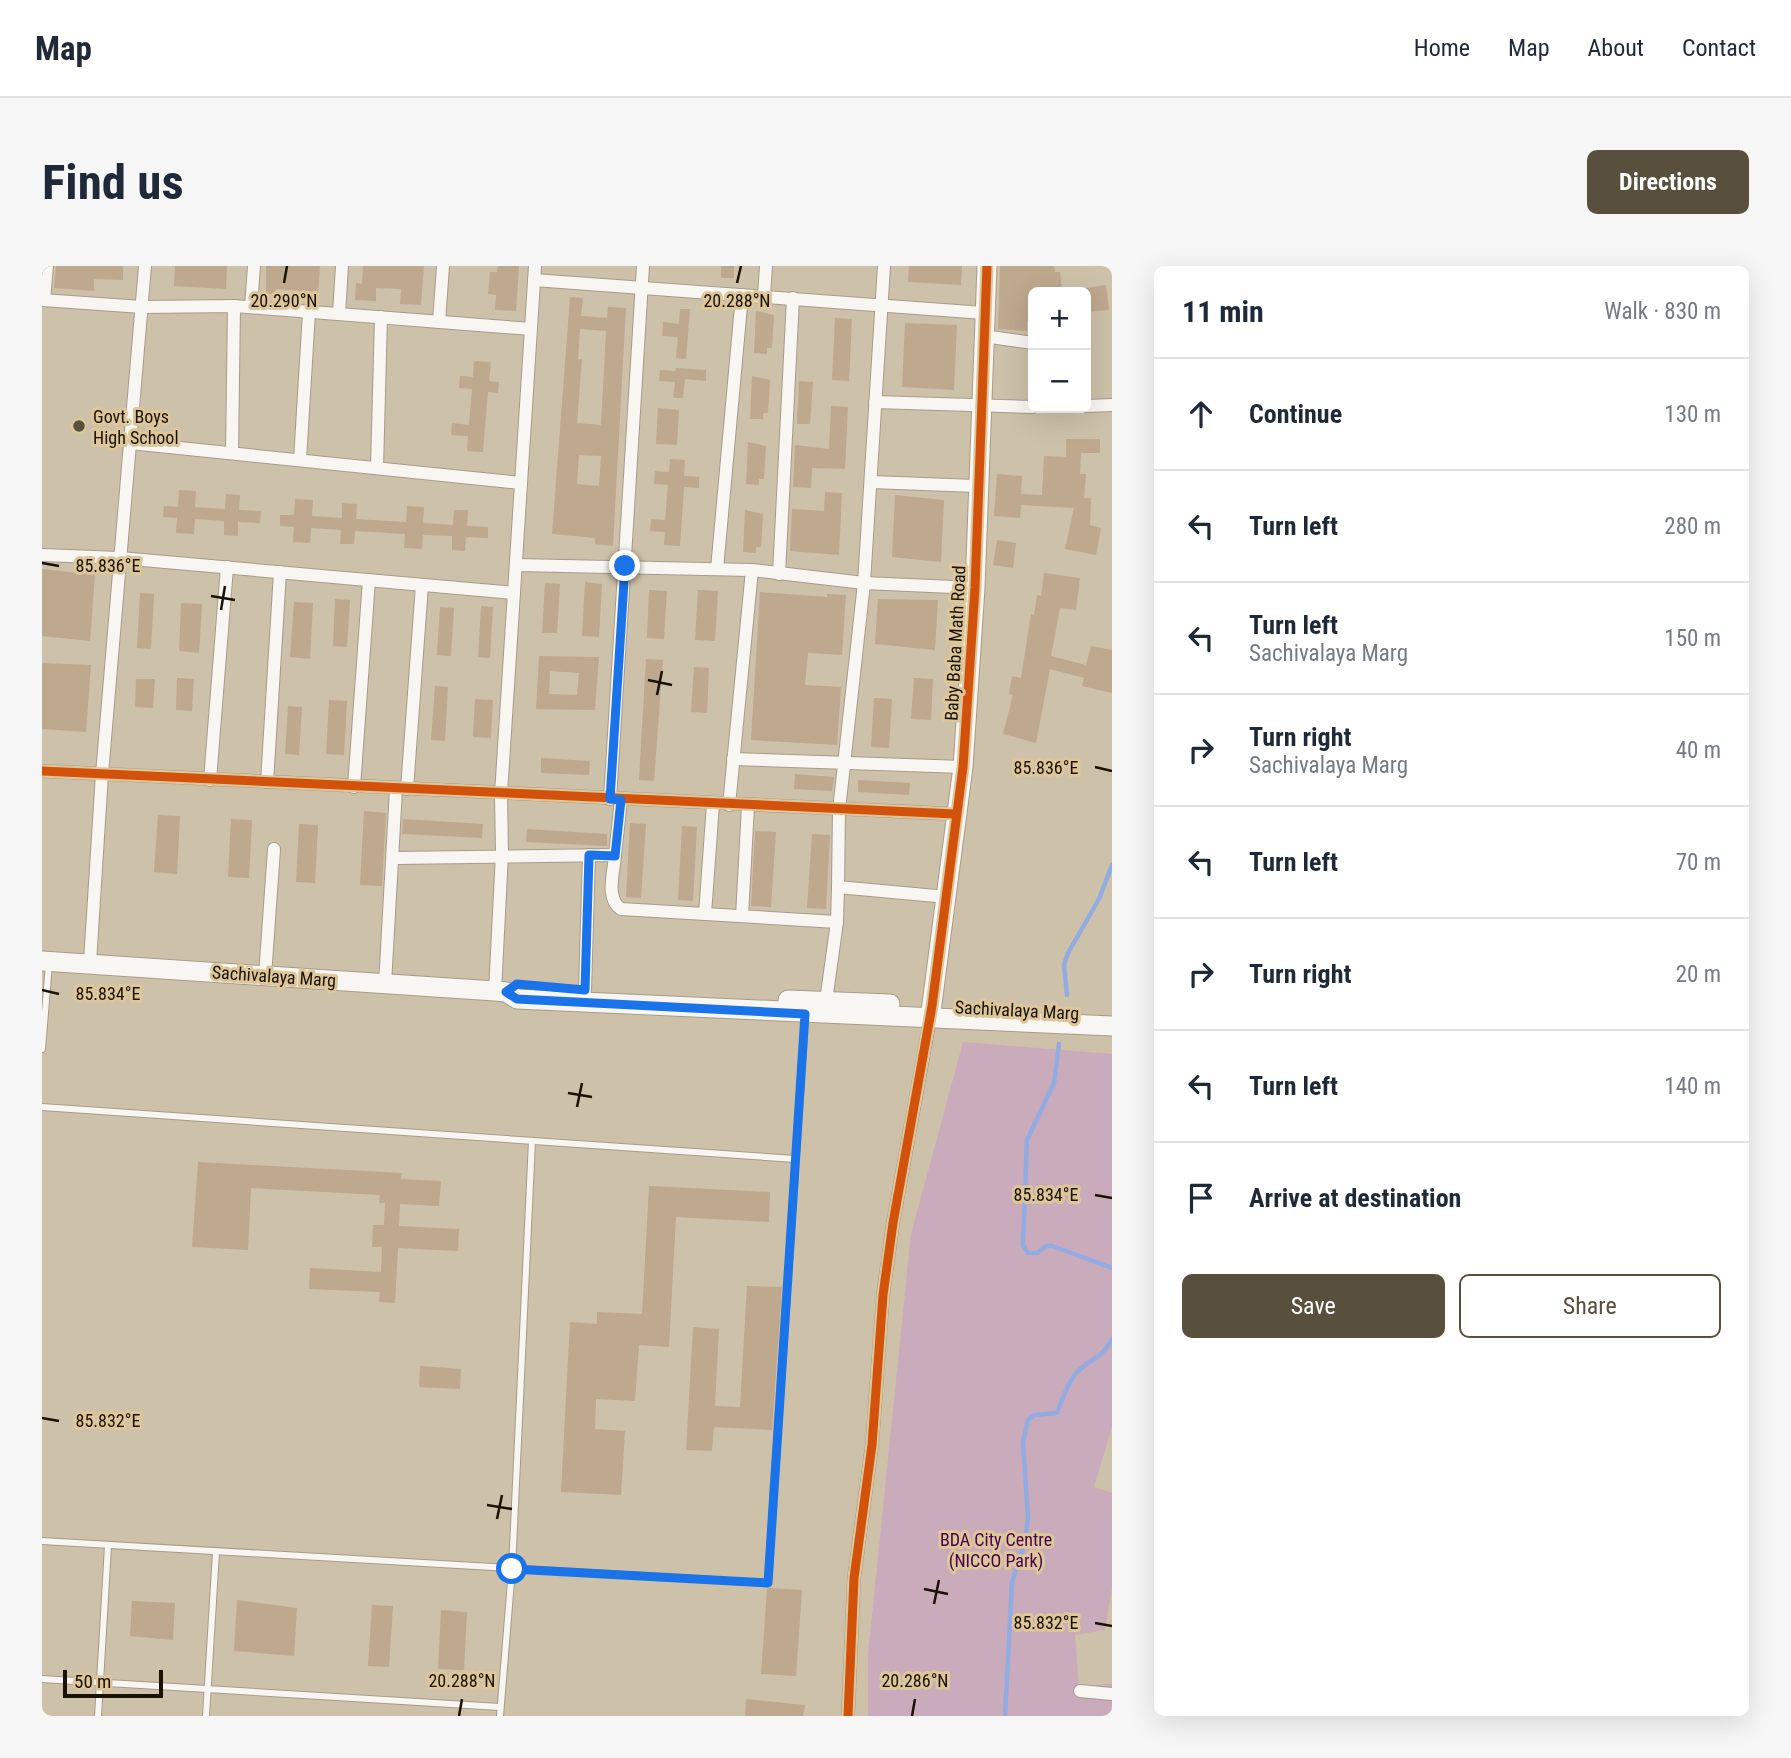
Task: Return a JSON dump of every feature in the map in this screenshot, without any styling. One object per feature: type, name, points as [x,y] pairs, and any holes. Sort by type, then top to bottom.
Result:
[{"type":"main road","name":"Baby Baba Math Road","points":[[931,1013],[963,767],[975,588],[976,486],[987,266]]},
{"type":"main road","name":"Sachivalaya Marg","points":[[46,961],[500,991],[517,999],[805,1014],[1112,1014]]},
{"type":"main road","name":"Sachivalaya Marg","points":[[500,991],[517,984],[585,990],[826,1001],[931,1013],[1112,1026]]},
{"type":"street","points":[[47,266],[43,300],[142,307],[251,307],[531,329]]},
{"type":"street","points":[[90,962],[102,774],[145,266]]},
{"type":"street","points":[[251,307],[254,266]]},
{"type":"street","points":[[339,314],[342,266]]},
{"type":"street","points":[[439,322],[443,266]]},
{"type":"street","points":[[500,991],[500,794],[535,266]]},
{"type":"street","points":[[643,266],[625,566],[615,856],[611,896],[614,904],[621,909],[837,922]]},
{"type":"street","points":[[765,296],[766,266]]},
{"type":"street","points":[[826,1001],[837,922],[839,810],[864,583],[884,266]]},
{"type":"street","points":[[534,280],[984,313]]},
{"type":"street","points":[[717,569],[742,295]]},
{"type":"street","points":[[779,574],[793,299]]},
{"type":"street","points":[[233,453],[234,306]]},
{"type":"street","points":[[300,460],[309,312]]},
{"type":"street","points":[[377,468],[381,317]]},
{"type":"street","points":[[983,336],[1028,342]]},
{"type":"street","points":[[875,402],[1028,407]]},
{"type":"street","points":[[1091,406],[1112,405]]},
{"type":"street","points":[[130,443],[521,483]]},
{"type":"street","points":[[871,482],[976,486]]},
{"type":"street","points":[[42,555],[120,558],[514,593]]},
{"type":"street","points":[[516,565],[752,570],[864,583],[975,588]]},
{"type":"street","points":[[210,779],[227,567]]},
{"type":"street","points":[[729,805],[752,570]]},
{"type":"street","points":[[267,782],[280,572]]},
{"type":"street","points":[[354,787],[369,580]]},
{"type":"street","points":[[385,984],[394,858],[422,584]]},
{"type":"street","points":[[733,759],[963,767]]},
{"type":"street","points":[[42,771],[955,814]]},
{"type":"street","points":[[705,914],[713,804]]},
{"type":"street","points":[[742,916],[748,806]]},
{"type":"street","points":[[265,976],[274,849]]},
{"type":"street","points":[[394,858],[502,854],[615,856]]},
{"type":"street","points":[[585,990],[589,855]]},
{"type":"street","points":[[838,887],[947,897]]},
{"type":"street","points":[[848,1716],[854,1578],[872,1445],[883,1295],[910,1122],[931,1013]]},
{"type":"street","points":[[1080,1690],[1112,1694]]},
{"type":"lane","points":[[42,1049],[46,961]]},
{"type":"lane","points":[[42,1541],[768,1583],[789,1305],[805,1014]]},
{"type":"lane","points":[[42,1107],[795,1159]]},
{"type":"lane","points":[[500,1716],[512,1569],[533,1141]]},
{"type":"lane","points":[[98,1716],[108,1546]]},
{"type":"lane","points":[[206,1716],[216,1552]]},
{"type":"lane","points":[[42,1679],[500,1707]]},
{"type":"green space","name":"BDA City Centre (NICCO Park)","points":[[963,1042],[1112,1054],[1112,1427],[1094,1487],[1112,1493],[1112,1588],[1105,1630],[1075,1635],[1079,1686],[1112,1684],[1112,1716],[868,1716],[868,1654],[911,1234]]},
{"type":"building","points":[[56,266],[123,266],[123,280],[94,279],[94,291],[54,288]]},
{"type":"building","points":[[175,266],[227,266],[226,289],[174,286]]},
{"type":"building","points":[[266,266],[320,266],[318,297],[303,296],[303,291],[276,289],[276,294],[266,294]]},
{"type":"building","points":[[363,266],[424,266],[421,305],[400,304],[401,289],[376,288],[376,301],[355,300],[356,283],[362,284]]},
{"type":"building","points":[[498,266],[519,266],[516,311],[495,310],[496,295],[488,294],[490,272],[497,272]]},
{"type":"building","points":[[721,266],[734,266],[734,278],[721,278]]},
{"type":"building","points":[[909,266],[962,266],[961,285],[908,282]]},
{"type":"building","points":[[1000,266],[1054,266],[1055,272],[1060,272],[1062,287],[1028,287],[1027,331],[998,329]]},
{"type":"building","points":[[1106,285],[1109,310],[1091,312],[1091,287]]},
{"type":"building","points":[[570,297],[583,298],[581,316],[607,318],[608,307],[626,308],[613,546],[595,544],[595,538],[552,534]],"holes":[[[580,329],[606,331],[601,425],[577,423],[582,359],[578,359]],[[579,455],[601,456],[599,486],[577,484]]]},
{"type":"building","points":[[680,309],[690,309],[686,359],[676,358],[678,337],[662,336],[663,322],[679,324]]},
{"type":"building","points":[[756,311],[774,315],[772,348],[767,348],[767,354],[754,353]]},
{"type":"building","points":[[835,318],[852,319],[849,381],[832,380]]},
{"type":"building","points":[[905,323],[957,325],[954,390],[902,387]]},
{"type":"building","points":[[474,361],[491,362],[489,381],[499,382],[498,393],[488,392],[483,452],[467,451],[468,436],[451,435],[452,423],[469,425],[472,389],[459,388],[460,376],[473,377]]},
{"type":"building","points":[[676,368],[706,370],[706,381],[685,379],[683,398],[673,398],[675,382],[659,381],[660,370],[675,371]]},
{"type":"building","points":[[752,376],[770,380],[768,413],[763,413],[763,419],[750,419]]},
{"type":"building","points":[[799,381],[813,382],[810,424],[797,424]]},
{"type":"building","points":[[831,406],[848,407],[845,469],[812,468],[811,488],[793,487],[795,445],[829,449]]},
{"type":"building","points":[[658,408],[679,410],[677,445],[656,444]]},
{"type":"building","points":[[1066,439],[1100,439],[1100,453],[1081,453],[1080,474],[1086,474],[1084,498],[1091,498],[1090,525],[1101,528],[1096,555],[1065,549],[1074,508],[1021,505],[1020,518],[994,516],[997,474],[1022,476],[1021,494],[1042,495],[1044,456],[1066,457]]},
{"type":"building","points":[[748,442],[766,446],[764,479],[759,479],[759,485],[746,484]]},
{"type":"building","points":[[670,459],[685,460],[684,476],[699,477],[699,488],[684,487],[680,546],[664,545],[665,532],[650,531],[651,519],[665,520],[668,485],[654,484],[655,471],[669,472]]},
{"type":"building","points":[[179,490],[196,491],[195,507],[225,509],[226,494],[240,495],[239,510],[261,511],[260,523],[238,522],[238,536],[224,535],[224,521],[195,519],[194,534],[176,533],[177,518],[163,517],[164,506],[178,507]]},
{"type":"building","points":[[825,492],[842,493],[839,555],[790,551],[792,509],[824,511]]},
{"type":"building","points":[[895,495],[944,500],[941,562],[892,557]]},
{"type":"building","points":[[295,499],[313,500],[312,516],[342,518],[342,503],[357,504],[356,519],[406,522],[407,506],[424,507],[423,523],[453,525],[454,510],[468,510],[467,526],[488,527],[488,538],[466,537],[465,551],[452,550],[452,536],[423,535],[422,549],[404,548],[405,534],[355,531],[354,544],[340,544],[341,530],[311,528],[310,543],[293,542],[294,527],[280,526],[280,515],[294,515]]},
{"type":"building","points":[[745,510],[763,514],[761,547],[756,547],[756,553],[743,552]]},
{"type":"building","points":[[997,540],[1016,543],[1013,568],[993,565]]},
{"type":"building","points":[[42,569],[95,575],[90,641],[42,636]]},
{"type":"building","points":[[1044,573],[1080,578],[1076,610],[1060,608],[1051,656],[1086,665],[1091,646],[1112,650],[1112,693],[1082,686],[1084,678],[1050,669],[1036,743],[1003,734],[1013,695],[1009,694],[1012,676],[1021,678],[1031,614],[1034,615],[1037,595],[1041,596]]},
{"type":"building","points":[[585,582],[602,584],[599,637],[582,636]]},
{"type":"building","points":[[545,583],[560,584],[557,633],[542,633]]},
{"type":"building","points":[[649,590],[667,591],[664,639],[647,638]]},
{"type":"building","points":[[698,590],[718,591],[715,641],[695,640]]},
{"type":"building","points":[[760,592],[827,597],[827,594],[846,595],[842,655],[808,653],[805,685],[841,687],[837,745],[751,740]]},
{"type":"building","points":[[140,593],[154,594],[151,649],[137,648]]},
{"type":"building","points":[[335,599],[350,600],[347,647],[333,646]]},
{"type":"building","points":[[878,599],[938,600],[935,650],[875,644]]},
{"type":"building","points":[[294,602],[313,603],[310,659],[290,657]]},
{"type":"building","points":[[181,603],[202,604],[199,653],[179,651]]},
{"type":"building","points":[[481,606],[493,607],[490,658],[478,657]]},
{"type":"building","points":[[440,607],[454,608],[451,656],[437,655]]},
{"type":"building","points":[[539,656],[599,657],[595,710],[536,709]],"holes":[[[550,671],[579,673],[577,695],[549,694]]]},
{"type":"building","points":[[646,659],[663,660],[654,781],[639,780]]},
{"type":"building","points":[[42,663],[91,665],[86,732],[42,729]]},
{"type":"building","points":[[694,667],[709,668],[707,713],[691,712]]},
{"type":"building","points":[[177,678],[194,679],[192,711],[176,710]]},
{"type":"building","points":[[914,678],[933,679],[931,720],[911,719]]},
{"type":"building","points":[[136,679],[155,679],[153,708],[135,707]]},
{"type":"building","points":[[435,686],[448,687],[445,741],[431,740]]},
{"type":"building","points":[[874,698],[892,699],[889,748],[871,747]]},
{"type":"building","points":[[475,699],[493,700],[491,738],[473,737]]},
{"type":"building","points":[[329,700],[347,701],[344,755],[326,754]]},
{"type":"building","points":[[288,706],[302,707],[299,755],[285,754]]},
{"type":"building","points":[[541,758],[590,761],[589,775],[541,773]]},
{"type":"building","points":[[795,774],[834,777],[832,791],[794,789]]},
{"type":"building","points":[[858,780],[910,783],[909,795],[858,792]]},
{"type":"building","points":[[364,811],[386,813],[382,886],[360,885]]},
{"type":"building","points":[[158,815],[180,816],[177,874],[154,872]]},
{"type":"building","points":[[231,819],[252,820],[249,878],[228,877]]},
{"type":"building","points":[[403,819],[483,824],[482,838],[402,834]]},
{"type":"building","points":[[630,823],[646,824],[641,898],[626,897]]},
{"type":"building","points":[[299,824],[318,825],[315,883],[296,882]]},
{"type":"building","points":[[682,826],[697,827],[693,901],[678,900]]},
{"type":"building","points":[[527,829],[607,834],[607,846],[526,842]]},
{"type":"building","points":[[755,831],[776,832],[771,907],[751,906]]},
{"type":"building","points":[[812,834],[830,835],[826,909],[807,908]]},
{"type":"building","points":[[198,1162],[402,1173],[401,1179],[441,1181],[439,1206],[400,1204],[399,1226],[459,1229],[458,1251],[398,1248],[395,1303],[379,1302],[380,1292],[309,1289],[310,1268],[381,1272],[382,1247],[372,1247],[373,1225],[384,1225],[385,1203],[379,1203],[380,1195],[251,1188],[248,1250],[192,1247]]},
{"type":"building","points":[[649,1186],[770,1192],[769,1222],[676,1217],[669,1347],[639,1345],[635,1401],[596,1399],[595,1429],[625,1431],[621,1495],[561,1492],[570,1322],[597,1324],[597,1312],[642,1314]]},
{"type":"building","points":[[747,1286],[782,1287],[772,1430],[714,1427],[712,1451],[686,1450],[693,1327],[719,1329],[715,1406],[740,1407]]},
{"type":"building","points":[[420,1366],[461,1369],[460,1389],[419,1387]]},
{"type":"building","points":[[767,1589],[802,1590],[796,1676],[761,1674]]},
{"type":"building","points":[[237,1600],[297,1608],[294,1656],[234,1651]]},
{"type":"building","points":[[132,1601],[175,1603],[173,1640],[130,1636]]},
{"type":"building","points":[[372,1605],[393,1606],[389,1667],[368,1666]]},
{"type":"building","points":[[441,1610],[467,1612],[464,1670],[438,1669]]},
{"type":"building","points":[[746,1699],[805,1705],[803,1716],[745,1716]]},
{"type":"waterway","points":[[1067,995],[1064,965],[1068,953],[1099,899],[1112,865]]},
{"type":"waterway","points":[[1059,1044],[1054,1083],[1027,1140],[1023,1245],[1028,1253],[1037,1253],[1046,1246],[1052,1246],[1112,1268]]},
{"type":"waterway","points":[[1005,1716],[1012,1582],[1025,1542],[1028,1517],[1023,1443],[1028,1420],[1034,1415],[1057,1413],[1073,1377],[1102,1353],[1112,1339]]},
{"type":"cycle path","points":[[848,1716],[854,1578],[872,1445],[883,1295],[893,1223],[932,1006],[963,767],[975,588],[987,266]]},
{"type":"cycle path","points":[[42,771],[955,814]]},
{"type":"place","name":"Govt. Boys High School","points":[[79,426]]},
{"type":"route","points":[[512,1569],[768,1583],[789,1305],[805,1014],[541,998],[517,999],[506,992],[517,984],[585,990],[589,855],[615,856],[618,839],[621,800],[610,799],[625,566]]}]
